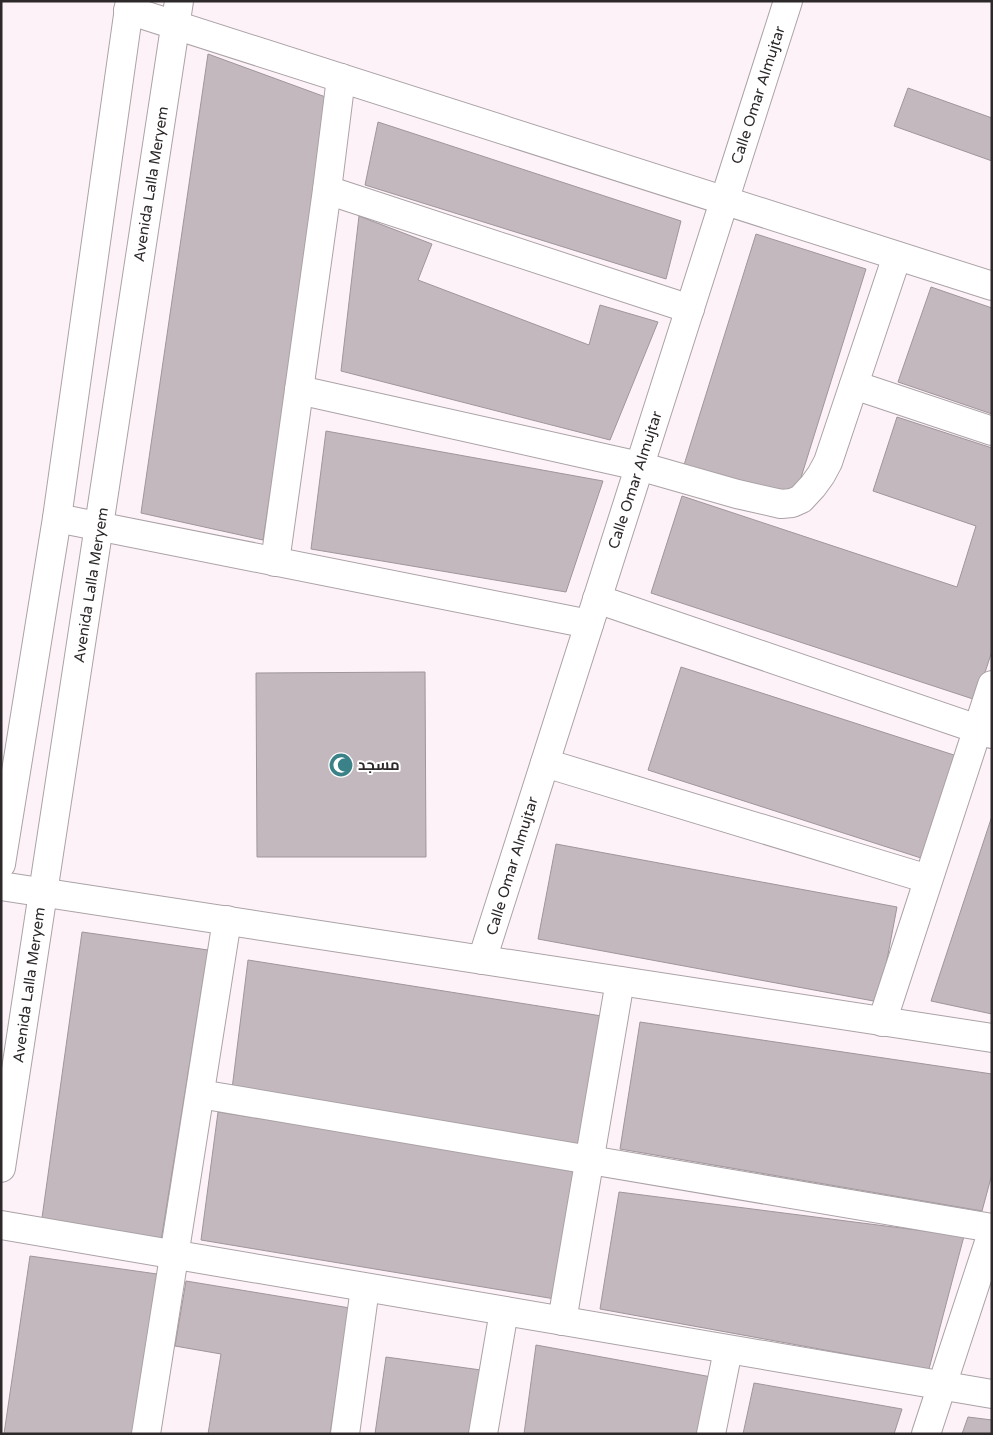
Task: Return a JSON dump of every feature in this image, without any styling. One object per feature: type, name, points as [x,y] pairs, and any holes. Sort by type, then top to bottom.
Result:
[{"type":"street","name":"Calle Omar Almujtar","points":[[482,960],[788,1]]},
{"type":"street","points":[[1,864],[57,518],[129,6],[177,13],[341,78],[992,286]]},
{"type":"street","name":"Avenida Lalla Meryem","points":[[1,1168],[177,13]]},
{"type":"street","points":[[275,562],[341,78]]},
{"type":"street","points":[[327,190],[690,309]]},
{"type":"street","points":[[299,390],[639,466],[737,494],[781,504],[792,503],[801,499],[821,475],[828,462],[897,256]]},
{"type":"street","points":[[854,385],[992,431]]},
{"type":"street","points":[[57,518],[589,624]]},
{"type":"street","points":[[597,599],[985,732]]},
{"type":"street","points":[[882,1022],[928,879],[985,732],[992,685]]},
{"type":"street","points":[[544,763],[928,879]]},
{"type":"street","points":[[1,886],[992,1038]]},
{"type":"street","points":[[146,1434],[227,920]]},
{"type":"street","points":[[562,1321],[620,981]]},
{"type":"street","points":[[200,1094],[992,1228]]},
{"type":"street","points":[[1,1226],[992,1394]]},
{"type":"street","points":[[926,1434],[992,1233]]},
{"type":"street","points":[[345,1434],[365,1288]]},
{"type":"street","points":[[483,1434],[504,1311]]},
{"type":"street","points":[[711,1434],[728,1350]]},
{"type":"building","points":[[208,54],[331,99],[263,540],[141,513]]},
{"type":"building","points":[[908,88],[992,118],[992,161],[894,126]]},
{"type":"building","points":[[378,122],[681,221],[666,279],[365,185]]},
{"type":"building","points":[[359,216],[432,244],[418,280],[589,345],[600,305],[658,322],[610,440],[341,371]]},
{"type":"building","points":[[756,234],[866,269],[794,500],[684,465]]},
{"type":"building","points":[[931,287],[992,308],[992,414],[898,382]]},
{"type":"building","points":[[897,417],[992,448],[992,651],[976,700],[651,593],[682,496],[957,587],[976,526],[873,491]]},
{"type":"building","points":[[326,431],[603,481],[566,592],[311,549]]},
{"type":"building","points":[[681,667],[957,756],[924,859],[648,770]]},
{"type":"building","name":"مسجد","points":[[425,672],[426,857],[257,857],[256,673]]},
{"type":"building","points":[[992,816],[992,1014],[931,1001]]},
{"type":"building","points":[[556,844],[897,907],[879,1002],[538,939]]},
{"type":"building","points":[[82,932],[208,950],[160,1247],[41,1225]]},
{"type":"building","points":[[248,960],[608,1017],[586,1148],[232,1089]]},
{"type":"building","points":[[640,1022],[992,1074],[992,1174],[982,1211],[620,1149]]},
{"type":"building","points":[[218,1112],[578,1168],[555,1299],[201,1240]]},
{"type":"building","points":[[619,1192],[964,1236],[929,1369],[600,1309]]},
{"type":"building","points":[[30,1256],[157,1274],[133,1434],[4,1434]]},
{"type":"building","points":[[186,1281],[350,1308],[330,1434],[208,1434],[221,1354],[175,1346]]},
{"type":"building","points":[[536,1345],[717,1378],[705,1434],[524,1434]]},
{"type":"building","points":[[386,1357],[481,1370],[472,1434],[375,1434]]},
{"type":"building","points":[[754,1383],[902,1409],[894,1434],[743,1434]]},
{"type":"building","points":[[968,1417],[992,1420],[992,1434],[962,1434]]},
{"type":"place","name":"مسجد","points":[[341,765]]}]
